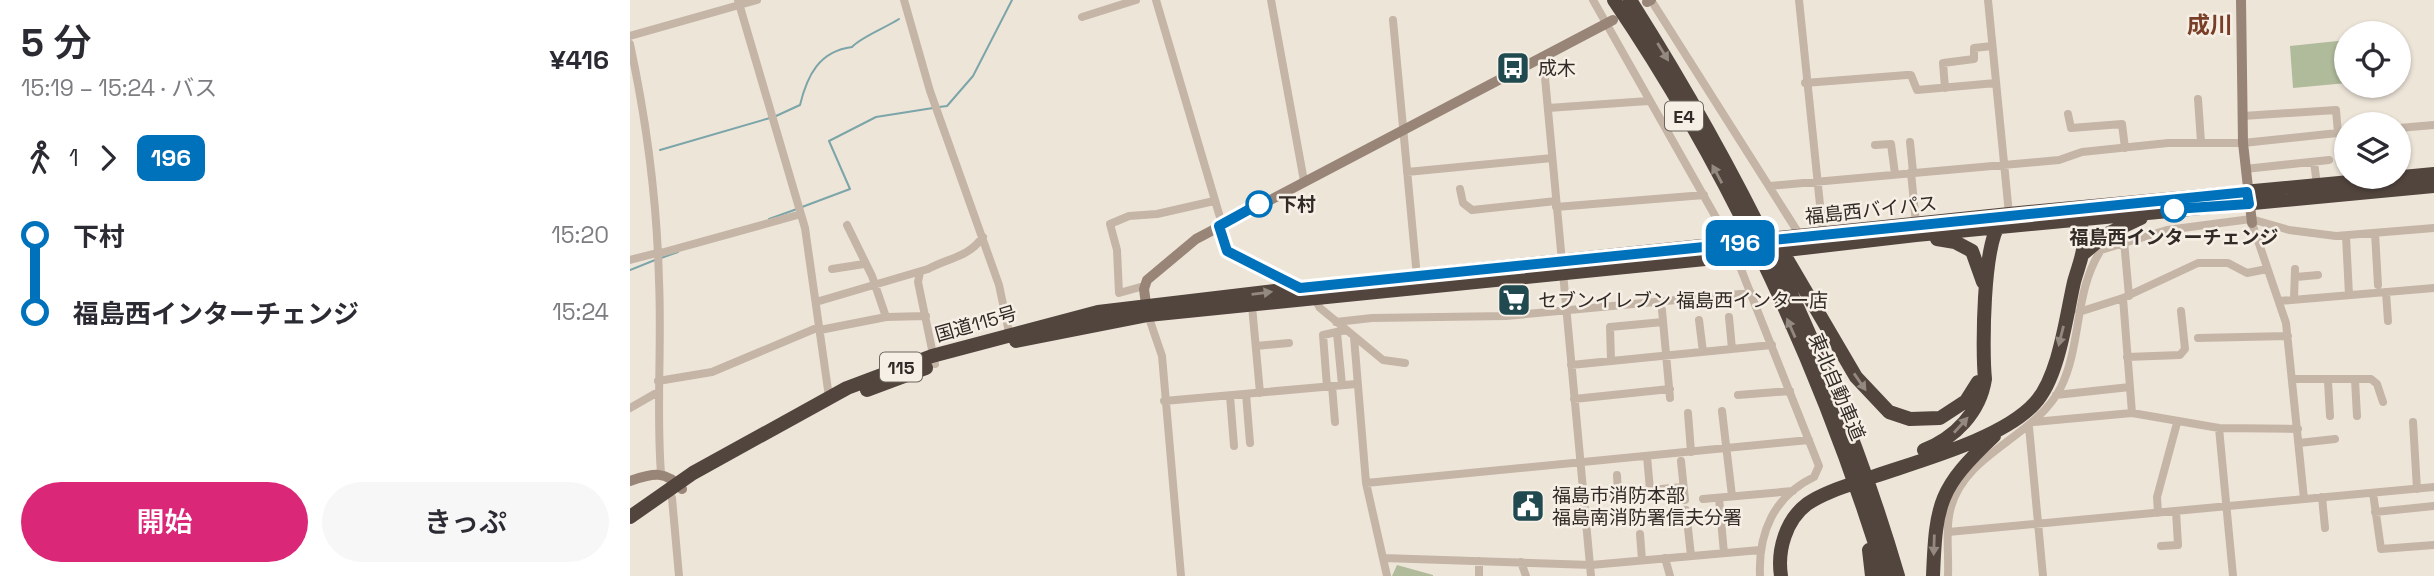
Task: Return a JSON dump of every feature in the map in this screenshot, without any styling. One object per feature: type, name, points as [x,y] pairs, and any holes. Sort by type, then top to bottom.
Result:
[{"type":"highway","name":"東北自動車道","points":[[1614,0],[1682,112],[1760,232],[1776,264],[1850,461]]},
{"type":"highway","name":"E4","points":[[1630,0],[1695,105],[1760,232]]},
{"type":"highway","name":"福島西バイパス","points":[[1733,250],[1823,234],[1995,228],[2173,209],[2317,185],[2434,174]]},
{"type":"highway","name":"福島西バイパス","points":[[1147,310],[1252,306],[1315,299],[1562,268],[1916,229],[2008,214],[2434,186]]},
{"type":"highway","points":[[1933,576],[1935,521],[1947,486],[2003,428],[2034,405],[2048,383],[2084,253],[2083,231],[2077,219],[2062,209]]},
{"type":"highway","points":[[2084,253],[2114,229],[2173,209]]},
{"type":"highway","points":[[1773,576],[1775,538],[1793,507],[1821,487],[1946,439],[1972,412],[1984,386],[1986,297],[1995,228],[2008,214]]},
{"type":"highway","points":[[1916,229],[1955,242],[1972,251],[1979,264],[1986,297]]},
{"type":"highway","points":[[1760,232],[1776,264],[1856,377],[1889,412],[1918,420],[1940,418],[1966,401],[1984,372]]},
{"type":"highway","name":"東北自動車道","points":[[1776,264],[1819,389],[1850,461]]},
{"type":"highway","name":"福島西バイパス","points":[[1147,310],[1300,288],[1562,268]]},
{"type":"highway","name":"国道115号","points":[[677,490],[745,442],[830,397],[933,360],[1010,338],[1147,310]]},
{"type":"highway","name":"国道115号","points":[[677,490],[746,450],[853,395],[933,360]]},
{"type":"highway","points":[[1781,576],[1780,554],[1785,535],[1807,505],[1843,487],[2003,428]]},
{"type":"highway","points":[[1850,461],[1898,576]]},
{"type":"highway","name":"115","points":[[630,517],[677,490]]},
{"type":"highway","name":"115","points":[[630,527],[677,490]]},
{"type":"highway","points":[[1862,494],[1873,566],[1872,576]]},
{"type":"highway","points":[[1862,494],[1885,576]]},
{"type":"street","points":[[630,36],[739,2],[757,0]]},
{"type":"street","points":[[904,0],[930,91],[999,285],[1010,338]]},
{"type":"street","points":[[1082,17],[1136,0]]},
{"type":"street","points":[[1156,0],[1227,251],[1300,288]]},
{"type":"street","points":[[1271,0],[1304,181]]},
{"type":"street","points":[[1594,0],[1610,22],[1648,101],[1733,250],[1809,440],[1818,472],[1773,510],[1759,550],[1760,576]]},
{"type":"street","points":[[1799,0],[1805,83],[1823,234]]},
{"type":"street","points":[[1988,0],[2008,214]]},
{"type":"street","points":[[2241,0],[2243,143],[2248,198],[2251,221],[2279,301],[2288,336],[2304,499]]},
{"type":"street","points":[[1650,1],[1801,237]]},
{"type":"street","points":[[739,2],[800,214],[830,397]]},
{"type":"street","points":[[1393,20],[1417,277]]},
{"type":"street","points":[[1214,201],[1157,214],[1129,216],[1111,224],[1117,250],[1119,293],[1144,286],[1160,267],[1220,225],[1610,22]]},
{"type":"street","points":[[630,44],[650,146],[660,330],[657,392],[661,473],[677,490],[679,576]]},
{"type":"street","points":[[1945,88],[1943,62],[1974,59],[1974,48],[1992,46]]},
{"type":"street","points":[[1543,57],[1591,576]]},
{"type":"street","points":[[1805,83],[1907,75],[1911,75],[1917,90],[1996,83]]},
{"type":"street","points":[[2199,99],[2201,142]]},
{"type":"street","points":[[1548,108],[1648,101]]},
{"type":"street","points":[[2243,116],[2337,112]]},
{"type":"street","points":[[2068,114],[2071,128],[2122,124],[2125,148]]},
{"type":"street","points":[[2411,127],[2434,125]]},
{"type":"street","points":[[1770,186],[2059,160],[2082,152],[2125,148],[2201,142],[2243,143],[2334,134]]},
{"type":"street","points":[[1910,142],[1916,229]]},
{"type":"street","points":[[1875,145],[1891,144],[1895,174]]},
{"type":"street","points":[[1407,172],[1552,158]]},
{"type":"street","points":[[2245,169],[2329,160]]},
{"type":"street","points":[[2314,162],[2317,185]]},
{"type":"street","points":[[1460,189],[1464,203],[1472,210],[1703,194]]},
{"type":"street","points":[[630,260],[800,214]]},
{"type":"street","points":[[1948,576],[1950,510],[1962,483],[1978,466],[2031,424],[2056,395],[2066,374],[2089,273],[2101,250],[2124,241],[2186,226],[2251,221],[2311,234],[2346,236],[2434,228]]},
{"type":"street","points":[[847,225],[876,285],[886,317]]},
{"type":"street","points":[[2375,233],[2378,285]]},
{"type":"street","points":[[2346,236],[2349,295]]},
{"type":"street","points":[[816,302],[920,271],[946,259],[969,254],[983,237]]},
{"type":"street","points":[[2124,241],[2127,357],[2132,413]]},
{"type":"street","points":[[2079,312],[2126,297],[2198,263],[2228,263],[2247,273],[2267,269]]},
{"type":"street","points":[[832,269],[864,264]]},
{"type":"street","points":[[920,271],[918,282],[933,360]]},
{"type":"street","points":[[2294,299],[2296,273],[2318,275]]},
{"type":"street","points":[[1144,286],[1147,310],[1162,356],[1181,576]]},
{"type":"street","points":[[2279,301],[2434,288]]},
{"type":"street","points":[[2385,292],[2388,321]]},
{"type":"street","points":[[1336,322],[1372,318],[1506,316],[1751,293]]},
{"type":"street","points":[[1315,299],[1320,309],[1336,322],[1342,332],[1342,385]]},
{"type":"street","points":[[1252,306],[1260,393]]},
{"type":"street","points":[[1574,399],[1670,394],[1662,310]]},
{"type":"street","points":[[2127,357],[2180,355],[2185,349],[2181,312]]},
{"type":"street","points":[[658,381],[712,372],[820,329],[886,317],[926,316]]},
{"type":"street","points":[[1729,317],[1732,349]]},
{"type":"street","points":[[1699,320],[1703,352]]},
{"type":"street","points":[[1611,361],[1610,327],[1663,322]]},
{"type":"street","points":[[1335,422],[1323,335],[1342,332],[1354,337],[1383,360],[1405,363]]},
{"type":"street","points":[[2198,338],[2288,336]]},
{"type":"street","points":[[1354,337],[1366,483],[1387,576]]},
{"type":"street","points":[[1256,346],[1289,343]]},
{"type":"street","points":[[1571,365],[1772,345]]},
{"type":"street","points":[[2293,379],[2373,380],[2383,402]]},
{"type":"street","points":[[2355,380],[2357,416]]},
{"type":"street","points":[[2328,381],[2330,416]]},
{"type":"street","points":[[1164,401],[1356,384]]},
{"type":"street","points":[[2056,395],[2130,387]]},
{"type":"street","points":[[1738,395],[1790,391]]},
{"type":"street","points":[[630,408],[657,392]]},
{"type":"street","points":[[1245,394],[1250,443]]},
{"type":"street","points":[[1230,396],[1234,446]]},
{"type":"street","points":[[1722,411],[1732,496]]},
{"type":"street","points":[[1688,412],[1691,452]]},
{"type":"street","points":[[2031,424],[2132,413],[2177,423],[2219,428],[2298,429]]},
{"type":"street","points":[[2413,422],[2417,489]]},
{"type":"street","points":[[2158,513],[2157,497],[2177,423]]},
{"type":"street","points":[[2031,424],[2043,576]]},
{"type":"street","points":[[2219,428],[2234,576]]},
{"type":"street","points":[[2299,443],[2335,439]]},
{"type":"street","points":[[1366,483],[1809,440]]},
{"type":"street","points":[[1647,456],[1650,490]]},
{"type":"street","points":[[1681,461],[1690,556]]},
{"type":"street","points":[[630,481],[661,473]]},
{"type":"street","points":[[1617,475],[1618,493]]},
{"type":"street","points":[[1583,496],[1683,487]]},
{"type":"street","points":[[1948,532],[2434,487]]},
{"type":"street","points":[[1703,499],[1793,491]]},
{"type":"street","points":[[2373,493],[2381,549],[2434,544]]},
{"type":"street","points":[[2322,497],[2325,528]]},
{"type":"street","points":[[1719,498],[1724,553]]},
{"type":"street","points":[[2375,512],[2434,506]]},
{"type":"street","points":[[2161,546],[2178,545],[2176,511]]},
{"type":"street","points":[[1671,522],[1687,521]]},
{"type":"street","points":[[1640,534],[1642,560]]},
{"type":"street","points":[[1383,558],[1591,565],[1759,550]]},
{"type":"street","points":[[1665,558],[1670,576]]},
{"type":"street","points":[[1479,561],[1479,576]]},
{"type":"street","points":[[1521,562],[1526,576]]},
{"type":"green space","points":[[2334,41],[2334,84],[2293,88],[2290,46]]},
{"type":"green space","points":[[1397,565],[1433,575],[1433,576],[1392,576]]},
{"type":"waterway","points":[[939,107],[947,106],[973,76],[1012,0]]},
{"type":"waterway","points":[[776,116],[800,105],[806,84],[823,59],[841,49],[852,47],[899,19]]},
{"type":"waterway","points":[[802,207],[850,189],[829,141],[876,117],[933,108]]},
{"type":"waterway","points":[[660,150],[770,118]]},
{"type":"waterway","points":[[769,219],[797,209]]},
{"type":"waterway","points":[[661,258],[678,252]]},
{"type":"waterway","points":[[630,270],[655,260]]},
{"type":"bus line","name":"196","points":[[1259,204],[1219,226],[1223,245],[1227,251],[1300,288],[2008,214],[2247,192],[2249,204],[2174,209]]},
{"type":"place","name":"成木","points":[[1513,68]]},
{"type":"place","name":"下村","points":[[1259,204]]},
{"type":"place","name":"福島西インターチェンジ","points":[[2174,209]]},
{"type":"place","name":"セブンイレブン 福島西インター店","points":[[1514,300]]},
{"type":"place","name":"福島市消防本部 福島南消防署信夫分署","points":[[1528,506]]},
{"type":"district","name":"成川","points":[[2210,25]]}]
